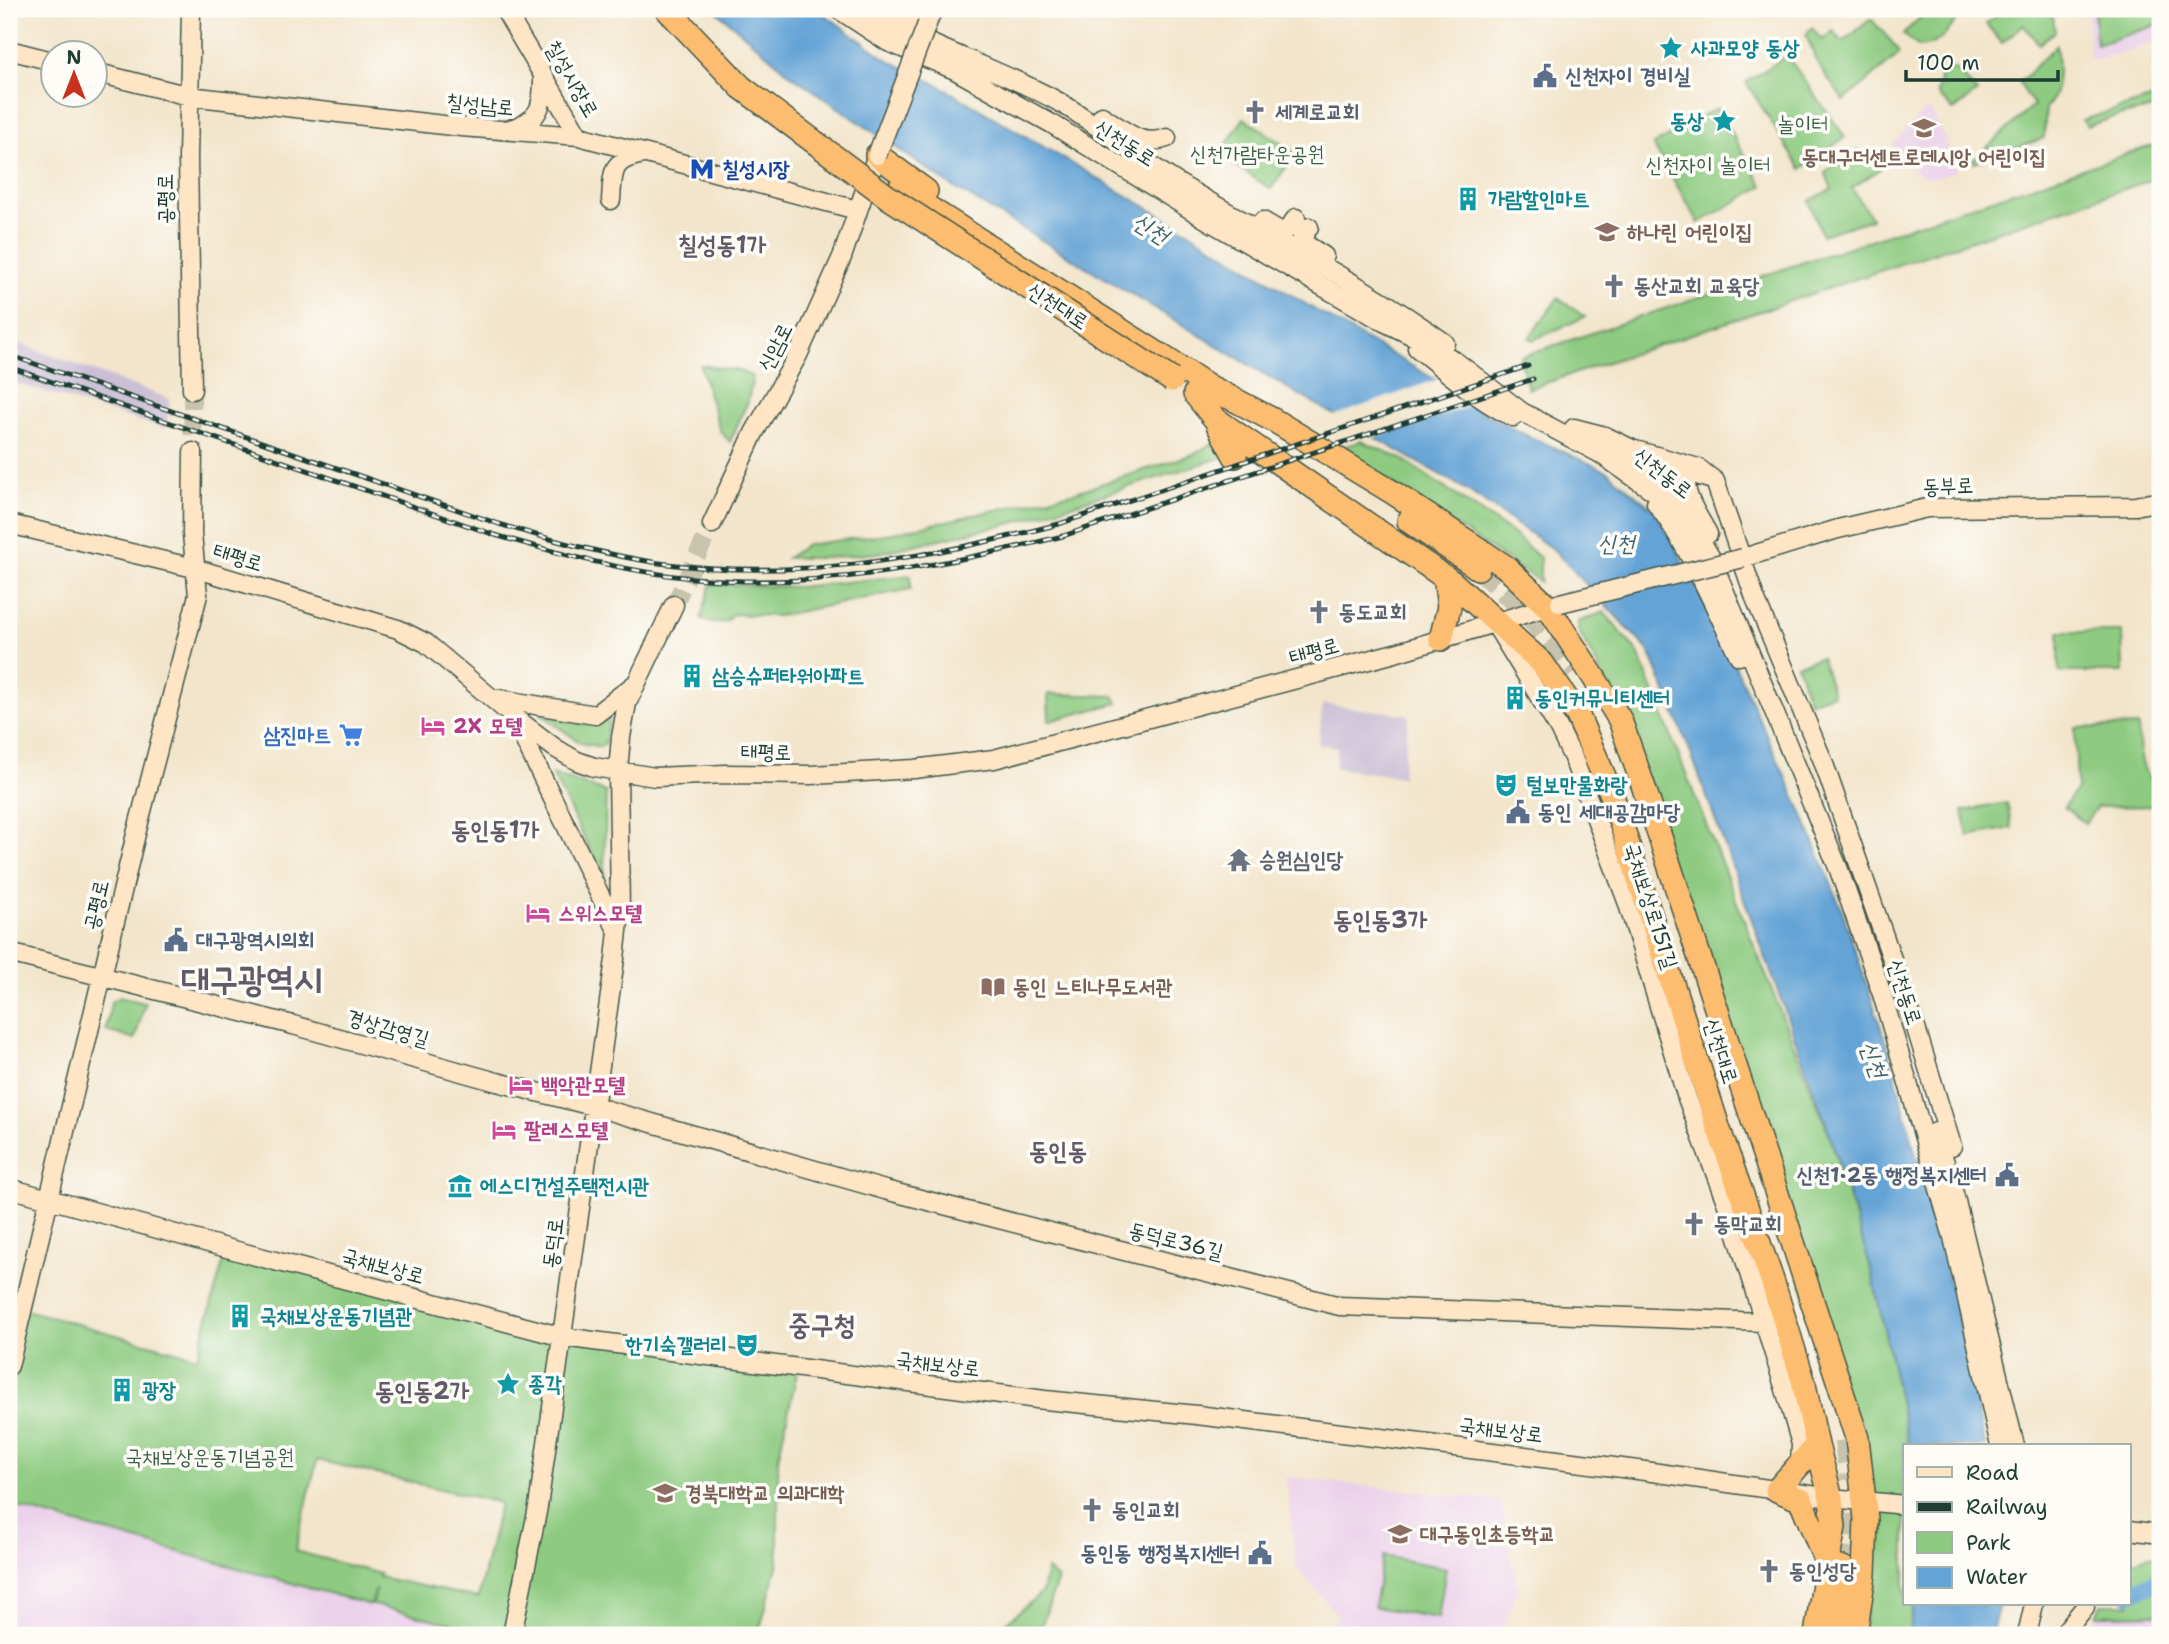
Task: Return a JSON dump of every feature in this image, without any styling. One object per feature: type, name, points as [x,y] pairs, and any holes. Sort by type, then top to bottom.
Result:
[{"type":"highway","name":"신천대로","points":[[667,9],[741,87],[888,197],[1177,373]]},
{"type":"highway","name":"신천대로","points":[[685,9],[752,79],[899,189],[1067,298],[1466,572]]},
{"type":"highway","points":[[877,155],[930,194],[950,215],[977,234]]},
{"type":"highway","points":[[1204,391],[1215,419],[1235,456]]},
{"type":"highway","points":[[1215,419],[1466,572],[1497,622],[1567,667]]},
{"type":"highway","points":[[1466,572],[1506,567],[1554,605],[1567,667]]},
{"type":"highway","points":[[1441,639],[1449,607],[1466,572]]},
{"type":"highway","name":"신천대로","points":[[1567,667],[1606,750],[1640,840],[1838,1441]]},
{"type":"highway","points":[[1838,1441],[1800,1465],[1777,1490],[1801,1500],[1848,1564],[1846,1635]]},
{"type":"highway","points":[[1838,1441],[1831,1498],[1834,1527],[1848,1564],[1855,1635]]},
{"type":"highway","points":[[1816,1635],[1848,1564],[1871,1502],[1859,1472],[1838,1441]]},
{"type":"highway","points":[[1801,1635],[1817,1606],[1848,1564]]},
{"type":"highway","points":[[1832,1635],[1848,1564]]},
{"type":"main road","name":"공평로","points":[[191,9],[188,238],[192,390]]},
{"type":"main road","name":"칠성시장로","points":[[504,9],[579,136]]},
{"type":"main road","name":"신천동로","points":[[838,9],[888,42],[954,70],[1052,124],[1214,224],[1383,315],[1417,323],[1515,396],[1578,436],[1639,480],[1668,520],[1689,556],[1796,768],[1857,919],[1889,1017],[1953,1237],[2002,1444]]},
{"type":"main road","name":"신천동로","points":[[864,9],[894,28],[982,64],[1060,103],[1383,315]]},
{"type":"main road","points":[[897,9],[930,16]]},
{"type":"main road","name":"신암로","points":[[712,524],[754,433],[799,355],[842,257],[877,155],[930,16]]},
{"type":"main road","points":[[9,50],[38,57]]},
{"type":"main road","points":[[982,64],[1039,83],[1072,98],[1140,140],[1154,143],[1167,138]]},
{"type":"main road","name":"칠성남로","points":[[108,76],[189,96],[506,131],[579,136],[857,210]]},
{"type":"main road","points":[[506,131],[523,124],[537,113],[543,100],[543,76]]},
{"type":"main road","points":[[611,200],[612,177],[618,163],[625,158],[645,154]]},
{"type":"main road","points":[[1176,181],[1195,182],[1280,230],[1302,222],[1302,238],[1305,244],[1379,290],[1383,315],[1491,406],[1578,436],[1605,436],[1632,449],[1698,468],[1715,481]]},
{"type":"main road","name":"신천동로","points":[[1578,436],[1640,463],[1660,477],[1708,534],[1841,843],[1891,984],[1955,1198],[2015,1444]]},
{"type":"main road","name":"공평로","points":[[9,1366],[138,826],[198,595],[194,568],[193,452]]},
{"type":"main road","points":[[1708,534],[1689,496],[1686,479],[1688,475],[1694,474],[1715,481]]},
{"type":"main road","name":"신천동로","points":[[1715,481],[1755,598],[1823,761],[1915,1025],[1960,1172],[2026,1444]]},
{"type":"main road","name":"동부로","points":[[1554,605],[1927,508],[2135,506],[2160,501]]},
{"type":"main road","name":"태평로","points":[[9,524],[194,568],[398,629],[426,643],[514,717],[577,761],[594,767],[655,778],[726,774],[811,775],[914,769],[994,759],[1441,639],[1554,605]]},
{"type":"main road","points":[[618,771],[627,703],[674,605]]},
{"type":"main road","name":"국채보상로151길","points":[[1497,622],[1573,758],[1627,901],[1687,1098],[1732,1218],[1801,1444],[1800,1465]]},
{"type":"main road","points":[[491,698],[595,715],[638,682]]},
{"type":"main road","points":[[514,717],[618,933]]},
{"type":"main road","name":"동덕로","points":[[512,1635],[538,1507],[618,933],[618,771]]},
{"type":"main road","name":"경상감영길","points":[[9,953],[293,1025],[593,1106]]},
{"type":"main road","name":"동덕로36길","points":[[593,1106],[886,1190],[1340,1306],[1763,1322]]},
{"type":"main road","name":"국채보상로","points":[[9,1188],[563,1337],[1013,1396],[1197,1415],[1903,1506]]},
{"type":"main road","points":[[2130,1530],[2159,1534]]},
{"type":"main road","points":[[2130,1545],[2159,1534]]},
{"type":"main road","points":[[2031,1625],[2042,1606]]},
{"type":"main road","points":[[2065,1635],[2085,1606]]},
{"type":"main road","points":[[2075,1635],[2086,1606]]},
{"type":"shaded area","points":[[2087,9],[2160,9],[2160,41],[2100,59],[2090,59]]},
{"type":"shaded area","name":"동대구더센트로데시앙 어린이집","points":[[1926,109],[1933,112],[1957,167],[1956,171],[1926,177],[1917,173],[1892,145]]},
{"type":"shaded area","points":[[9,340],[170,399],[166,429],[9,381]]},
{"type":"shaded area","points":[[1323,704],[1409,715],[1402,777],[1335,768],[1337,747],[1318,744]]},
{"type":"shaded area","name":"대구동인초등학교","points":[[1286,1477],[1501,1501],[1518,1589],[1501,1635],[1318,1635],[1339,1617],[1296,1567]]},
{"type":"shaded area","points":[[9,1504],[500,1635],[9,1635]]},
{"type":"shaded area","points":[[2160,1614],[2160,1635],[2089,1635],[2096,1615]]},
{"type":"green space","points":[[1925,9],[1960,9],[1945,34],[1933,43],[1919,47],[1903,34],[1921,17],[1919,14]]},
{"type":"green space","points":[[2003,9],[2052,9],[2055,31],[2039,44],[2023,25],[2002,43],[1986,24]]},
{"type":"green space","points":[[2094,9],[2160,9],[2160,24],[2096,45]]},
{"type":"green space","points":[[1871,19],[1898,49],[1899,54],[1844,101],[1819,66],[1806,34],[1812,28],[1822,40],[1833,31],[1843,42]]},
{"type":"green space","points":[[2056,45],[2056,87],[2046,108],[2044,138],[1974,163],[1973,160],[2034,105],[2019,83]]},
{"type":"green space","name":"놀이터","points":[[1787,56],[1845,137],[1801,169],[1746,82]]},
{"type":"green space","points":[[1955,69],[1977,92],[1953,111],[1937,93],[1941,75]]},
{"type":"green space","points":[[2160,96],[2160,107],[2088,126],[2082,120]]},
{"type":"green space","name":"신천자이 놀이터","points":[[1717,108],[1763,186],[1699,223],[1653,145]]},
{"type":"green space","name":"신천가람타운공원","points":[[1244,118],[1296,153],[1271,189],[1219,155]]},
{"type":"green space","points":[[2160,143],[2160,177],[1528,389],[1520,357]]},
{"type":"green space","points":[[1858,150],[1880,169],[1852,188],[1872,219],[1822,235],[1809,201],[1832,189],[1825,172]]},
{"type":"green space","points":[[1558,298],[1585,317],[1533,340],[1529,338]]},
{"type":"green space","points":[[700,365],[740,371],[753,377],[748,401],[730,442],[720,431]]},
{"type":"green space","points":[[1361,441],[1400,458],[1512,533],[1540,558],[1540,582],[1339,448]]},
{"type":"green space","points":[[1211,444],[1227,456],[1017,522],[878,553],[787,558],[806,545],[893,533],[1076,492],[1194,454]]},
{"type":"green space","points":[[911,575],[911,589],[778,616],[733,614],[725,622],[711,623],[701,618],[711,584],[798,587]]},
{"type":"green space","points":[[1604,612],[1638,653],[1829,1134],[1872,1272],[1909,1444],[1903,1444],[1903,1606],[1914,1606],[1909,1635],[1863,1635],[1877,1527],[1625,717],[1578,630],[1578,622]]},
{"type":"green space","points":[[2059,632],[2122,632],[2123,672],[2059,672]]},
{"type":"green space","points":[[1821,657],[1833,694],[1809,702],[1797,665]]},
{"type":"green space","points":[[1048,694],[1114,696],[1118,703],[1049,721]]},
{"type":"green space","points":[[539,713],[585,723],[603,721],[610,716],[605,744],[601,747],[581,743]]},
{"type":"green space","points":[[2138,726],[2141,757],[2156,791],[2157,806],[2097,807],[2085,823],[2064,807],[2077,789],[2075,728]]},
{"type":"green space","points":[[552,774],[606,792],[604,878]]},
{"type":"green space","points":[[2007,803],[2012,828],[1968,836],[1963,811]]},
{"type":"green space","points":[[119,997],[145,1003],[135,1039],[106,1031],[111,1002]]},
{"type":"green space","name":"국채보상운동기념공원","points":[[227,1248],[563,1337],[798,1368],[778,1459],[778,1563],[758,1635],[499,1635],[373,1605],[376,1588],[371,1605],[9,1505],[9,1366],[22,1309],[197,1357]],"holes":[[[317,1460],[500,1503],[478,1598],[379,1577],[380,1574],[295,1551]]]},
{"type":"green space","points":[[1383,1556],[1446,1568],[1438,1618],[1374,1607]]},
{"type":"green space","points":[[2148,1556],[2160,1557],[2160,1614],[2096,1615],[2100,1606],[2130,1606],[2130,1563]]},
{"type":"green space","points":[[1047,1570],[1058,1579],[1038,1635],[1002,1635],[998,1630],[1042,1592]]},
{"type":"water","name":"신천","points":[[714,9],[817,9],[888,60],[938,85],[1184,229],[1335,322],[1438,381],[1484,413],[1517,431],[1607,471],[1655,511],[1728,650],[1802,813],[1842,910],[1889,1052],[1957,1312],[1985,1444],[1909,1444],[1872,1272],[1830,1134],[1689,748],[1649,651],[1554,550],[1467,490],[1296,393],[953,187],[791,75]]},
{"type":"water","points":[[1914,1606],[1998,1606],[1991,1635],[1909,1635]]},
{"type":"pier","points":[[1441,378],[1476,404],[1369,439],[1331,417]]},
{"type":"waterway","points":[[2130,1593],[2160,1581]]},
{"type":"tunnel","points":[[192,390],[193,452]]},
{"type":"tunnel","points":[[674,605],[712,524]]},
{"type":"tunnel","points":[[1478,568],[1530,617],[1577,670]]},
{"type":"tunnel","points":[[1845,1440],[1851,1479]]},
{"type":"tunnel","points":[[1842,1514],[1843,1568]]},
{"type":"railway","points":[[9,355],[539,536],[659,563],[761,569],[811,568],[910,556],[1059,524],[1528,366]]},
{"type":"railway","points":[[9,367],[495,535],[618,567],[693,578],[740,581],[787,581],[880,573],[972,557],[1063,536],[1533,379]]},
{"type":"place","name":"사과모양 동상","points":[[1671,48]]},
{"type":"place","name":"신천자이 경비실","points":[[1545,76]]},
{"type":"place","name":"세계로교회","points":[[1255,112]]},
{"type":"place","name":"동상","points":[[1724,121]]},
{"type":"place","name":"동대구더센트로데시앙 어린이집","points":[[1924,128]]},
{"type":"place","name":"칠성시장","points":[[702,169]]},
{"type":"place","name":"가람할인마트","points":[[1468,199]]},
{"type":"place","name":"하나린 어린이집","points":[[1607,232]]},
{"type":"place","name":"동산교회 교육당","points":[[1614,286]]},
{"type":"place","name":"동도교회","points":[[1319,612]]},
{"type":"place","name":"삼승슈퍼타워아파트","points":[[692,676]]},
{"type":"place","name":"동인커뮤니티센터","points":[[1515,698]]},
{"type":"place","name":"2X 모텔","points":[[433,726]]},
{"type":"place","name":"삼진마트","points":[[351,735]]},
{"type":"place","name":"털보만물화랑","points":[[1506,785]]},
{"type":"place","name":"동인 세대공감마당","points":[[1518,812]]},
{"type":"place","name":"승원심인당","points":[[1239,860]]},
{"type":"place","name":"스위스모텔","points":[[538,913]]},
{"type":"place","name":"대구광역시의회","points":[[176,940]]},
{"type":"place","name":"동인 느티나무도서관","points":[[993,987]]},
{"type":"place","name":"백악관모텔","points":[[521,1085]]},
{"type":"place","name":"팔레스모텔","points":[[504,1130]]},
{"type":"place","name":"신천1·2동 행정복지센터","points":[[2007,1175]]},
{"type":"place","name":"에스디건설주택전시관","points":[[460,1186]]},
{"type":"place","name":"동막교회","points":[[1694,1224]]},
{"type":"place","name":"국채보상운동기념관","points":[[240,1316]]},
{"type":"place","name":"한기숙갤러리","points":[[747,1345]]},
{"type":"place","name":"종각","points":[[508,1384]]},
{"type":"place","name":"광장","points":[[122,1390]]},
{"type":"place","name":"경북대학교 의과대학","points":[[665,1493]]},
{"type":"place","name":"동인교회","points":[[1092,1510]]},
{"type":"place","name":"대구동인초등학교","points":[[1400,1534]]},
{"type":"place","name":"동인동 행정복지센터","points":[[1260,1553]]},
{"type":"place","name":"동인성당","points":[[1769,1571]]},
{"type":"district","name":"칠성동1가","points":[[722,245]]},
{"type":"district","name":"동인동1가","points":[[495,830]]},
{"type":"district","name":"동인동3가","points":[[1380,920]]},
{"type":"district","name":"대구광역시","points":[[252,979]]},
{"type":"district","name":"동인동","points":[[1058,1151]]},
{"type":"district","name":"중구청","points":[[822,1324]]},
{"type":"district","name":"동인동2가","points":[[422,1391]]}]
